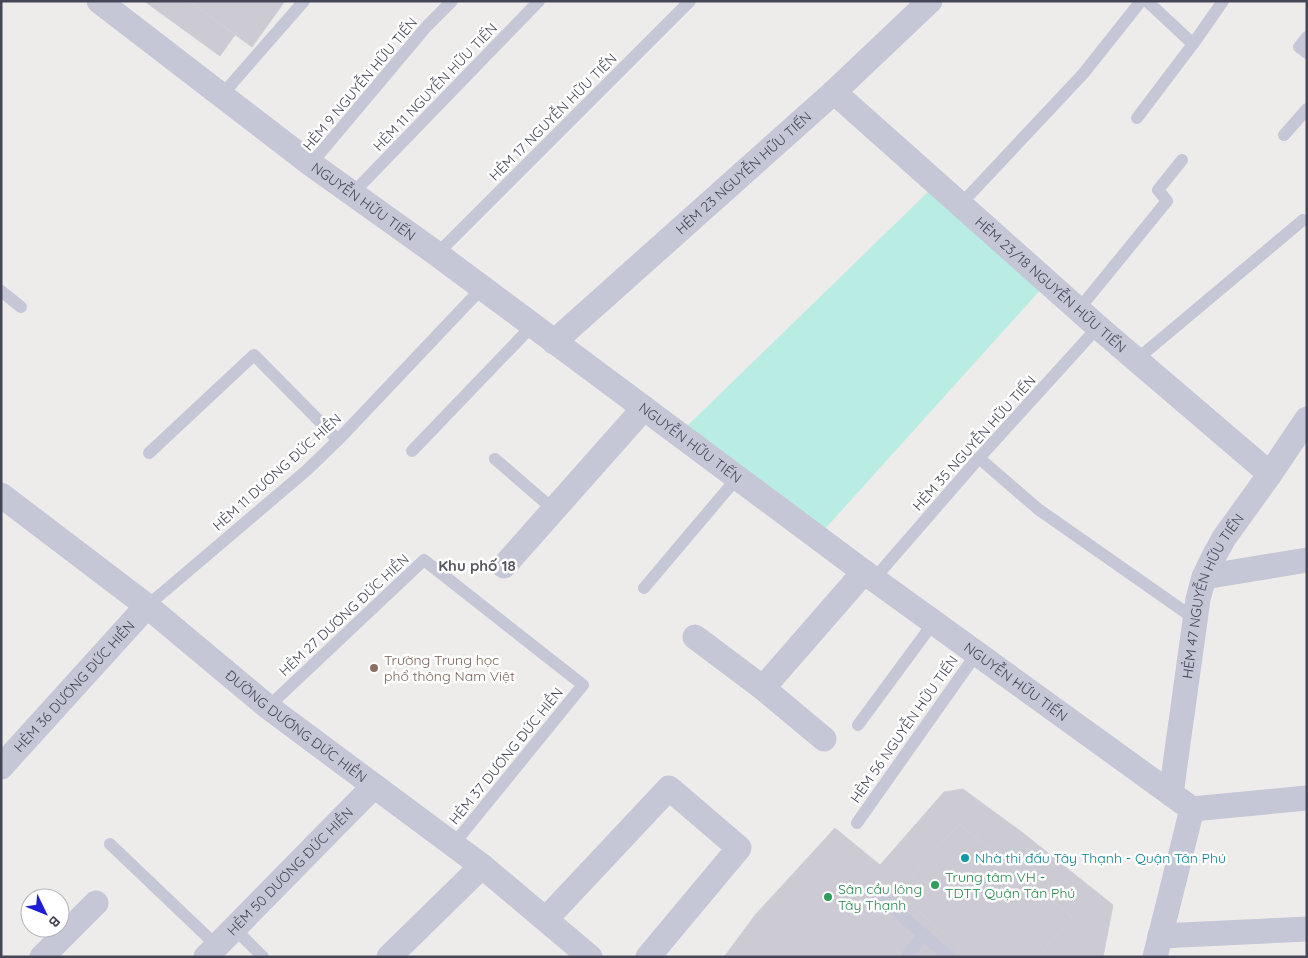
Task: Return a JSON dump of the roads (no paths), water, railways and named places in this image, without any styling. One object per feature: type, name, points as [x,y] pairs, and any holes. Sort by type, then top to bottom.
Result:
[{"type":"street","name":"NGUYỄN HỮU TIẾN","points":[[99,1],[311,164],[437,254],[869,576],[1192,809]]},
{"type":"street","name":"HẺM 23 NGUYỄN HỮU TIẾN","points":[[554,342],[834,92],[930,1]]},
{"type":"street","name":"HẺM 23/18 NGUYỄN HỮU TIẾN","points":[[834,92],[1098,327],[1270,474]]},
{"type":"street","points":[[504,566],[644,408]]},
{"type":"street","name":"HẺM 47 NGUYỄN HỮU TIẾN","points":[[1171,794],[1195,618],[1204,577],[1224,538],[1307,419]]},
{"type":"street","name":"ĐƯỜNG DƯƠNG ĐỨC HIỀN","points":[[4,504],[147,606],[268,707],[482,866],[590,957]]},
{"type":"street","points":[[1204,577],[1307,560]]},
{"type":"street","points":[[763,688],[869,576]]},
{"type":"street","name":"HẺM 36 DƯƠNG ĐỨC HIỀN","points":[[1,767],[147,606]]},
{"type":"street","points":[[695,637],[763,688],[824,739]]},
{"type":"street","name":"HẺM 50 DƯƠNG ĐỨC HIỀN","points":[[219,944],[374,786]]},
{"type":"street","points":[[546,919],[669,788],[738,848],[648,957]]},
{"type":"street","points":[[1307,798],[1192,809],[1158,946],[1307,929]]},
{"type":"street","points":[[390,957],[482,866]]},
{"type":"street","points":[[42,957],[96,902]]},
{"type":"lane","points":[[221,96],[304,1]]},
{"type":"lane","name":"HẺM 9 NGUYỄN HỮU TIẾN","points":[[311,164],[427,26],[452,1]]},
{"type":"lane","name":"HẺM 11 NGUYỄN HỮU TIẾN","points":[[352,194],[539,1]]},
{"type":"lane","name":"HẺM 17 NGUYỄN HỮU TIẾN","points":[[437,254],[690,1]]},
{"type":"lane","points":[[960,205],[1083,74],[1140,1]]},
{"type":"lane","points":[[1147,1],[1193,44]]},
{"type":"lane","points":[[1137,118],[1223,1]]},
{"type":"lane","points":[[1307,37],[1299,47],[1307,53]]},
{"type":"lane","points":[[1284,135],[1307,109]]},
{"type":"lane","points":[[1079,309],[1167,201],[1158,190],[1182,160]]},
{"type":"lane","points":[[1136,360],[1303,220]]},
{"type":"lane","name":"HẺM 11 DƯƠNG ĐỨC HIỀN","points":[[147,606],[306,470],[338,440],[482,288]]},
{"type":"lane","points":[[1,291],[20,307]]},
{"type":"lane","points":[[412,451],[532,326]]},
{"type":"lane","name":"HẺM 35 NGUYỄN HỮU TIẾN","points":[[869,576],[1098,327]]},
{"type":"lane","points":[[150,453],[254,355],[338,440]]},
{"type":"lane","points":[[979,458],[1038,509],[1195,618]]},
{"type":"lane","points":[[494,459],[553,509]]},
{"type":"lane","points":[[644,588],[737,478]]},
{"type":"lane","name":"HẺM 27 DƯƠNG ĐỨC HIỀN","points":[[268,707],[424,560],[582,685]]},
{"type":"lane","points":[[858,725],[934,622]]},
{"type":"lane","name":"HẺM 56 NGUYỄN HỮU TIẾN","points":[[857,823],[977,653]]},
{"type":"lane","name":"HẺM 37 DƯƠNG ĐỨC HIỀN","points":[[453,845],[582,685]]},
{"type":"lane","points":[[110,844],[219,944],[263,957]]},
{"type":"lane","points":[[878,895],[949,957]]},
{"type":"lane","points":[[906,957],[924,935]]},
{"type":"place","name":"Trường Trung học phổ thông Nam Việt","points":[[374,668]]},
{"type":"place","name":"Nhà thi đấu Tây Thạnh - Quận Tân Phú","points":[[965,858]]},
{"type":"place","name":"Trung tâm VH - TDTT Quận Tân Phú","points":[[935,885]]},
{"type":"place","name":"Sân cầu lông Tây Thạnh","points":[[828,897]]},
{"type":"district","name":"Khu phố 18","points":[[477,566]]}]
